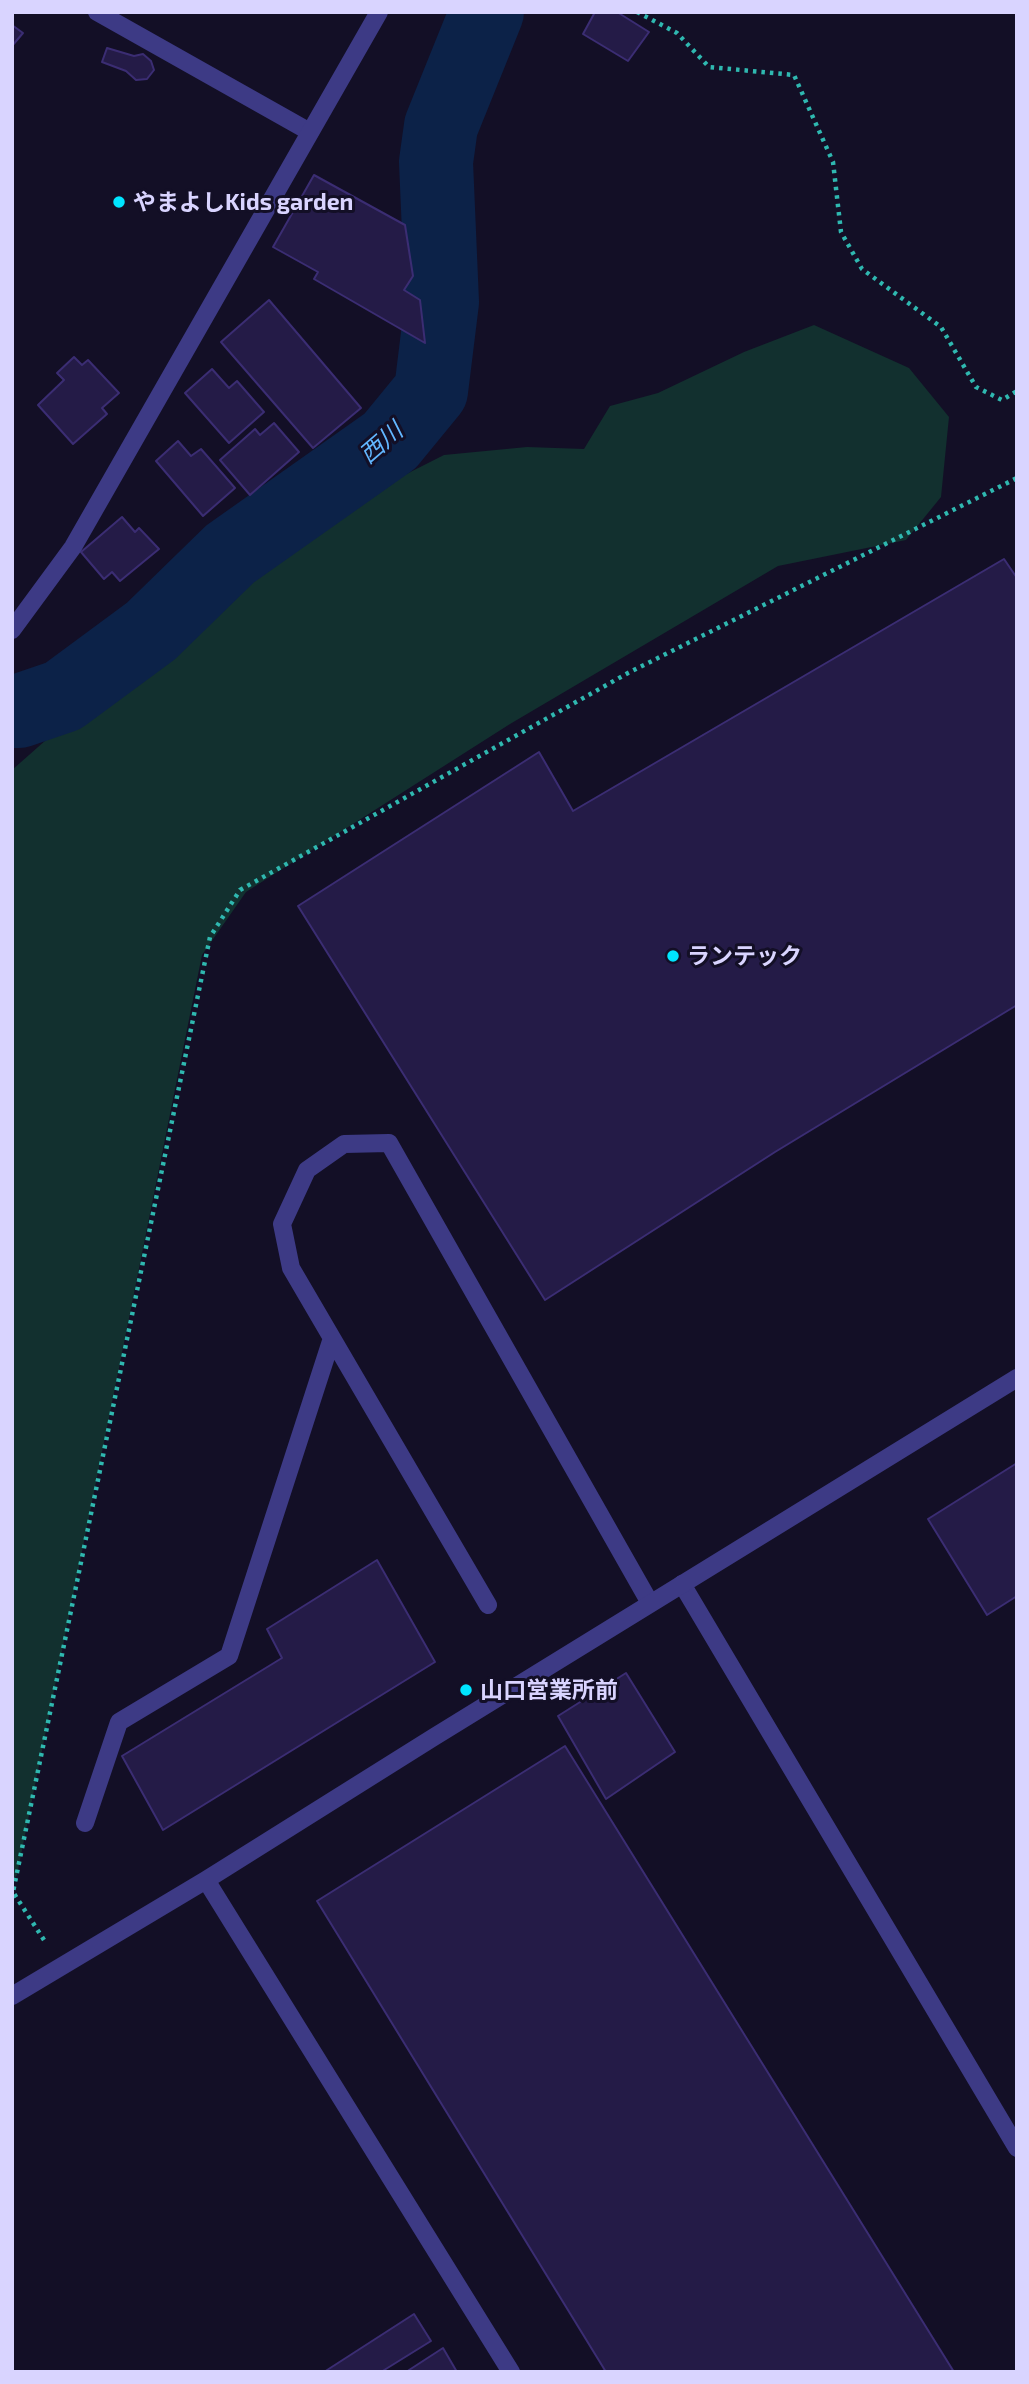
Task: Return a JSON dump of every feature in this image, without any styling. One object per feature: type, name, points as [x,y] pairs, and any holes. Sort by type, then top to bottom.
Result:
[{"type":"street","points":[[97,12],[310,132]]},
{"type":"street","points":[[12,630],[73,547],[379,12]]},
{"type":"street","points":[[488,1605],[291,1268],[282,1224],[307,1170],[344,1143],[389,1143],[650,1603]]},
{"type":"street","points":[[85,1823],[119,1721],[229,1656],[331,1338]]},
{"type":"street","points":[[12,1996],[206,1880],[1017,1378]]},
{"type":"street","points":[[682,1584],[1017,2148]]},
{"type":"street","points":[[206,1880],[511,2372]]},
{"type":"path","points":[[637,12],[677,33],[709,67],[794,75],[833,162],[841,232],[862,269],[942,327],[976,387],[1002,400],[1017,391]]},
{"type":"path","points":[[44,1940],[13,1892],[210,937],[240,890],[628,673],[1017,478]]},
{"type":"green space","points":[[814,325],[909,368],[949,417],[941,497],[906,540],[778,566],[510,724],[246,892],[202,955],[17,1875],[12,1881],[12,770],[80,710],[155,665],[249,579],[337,509],[444,455],[527,447],[584,449],[610,406],[658,393],[744,352]]},
{"type":"building","points":[[595,12],[617,12],[649,32],[628,61],[583,34]]},
{"type":"building","points":[[12,25],[23,33],[12,46]]},
{"type":"building","points":[[107,48],[134,56],[143,54],[151,61],[154,70],[147,79],[136,80],[126,71],[102,62]]},
{"type":"building","points":[[314,175],[405,225],[413,276],[404,290],[420,300],[425,343],[314,279],[318,272],[273,247]]},
{"type":"building","points":[[269,300],[361,408],[313,448],[221,342]]},
{"type":"building","points":[[74,357],[82,365],[88,360],[119,393],[102,408],[107,414],[73,444],[38,405],[64,380],[57,373]]},
{"type":"building","points":[[212,369],[229,388],[237,381],[264,412],[229,443],[185,393]]},
{"type":"building","points":[[274,423],[299,452],[250,495],[220,460],[255,429],[260,435]]},
{"type":"building","points":[[178,441],[191,456],[201,449],[235,488],[203,516],[156,461]]},
{"type":"building","points":[[122,517],[135,532],[139,528],[159,549],[120,581],[112,572],[104,579],[81,552]]},
{"type":"building","name":"ランテック","points":[[1004,559],[1017,578],[1017,1005],[775,1152],[545,1300],[298,906],[539,752],[573,811]]},
{"type":"building","points":[[1017,1463],[1017,1596],[987,1615],[928,1519]]},
{"type":"building","points":[[377,1560],[435,1662],[163,1830],[122,1756],[282,1658],[267,1629]]},
{"type":"building","points":[[626,1673],[675,1752],[606,1799],[558,1716]]},
{"type":"building","points":[[565,1746],[954,2372],[606,2372],[317,1901]]},
{"type":"building","points":[[414,2314],[431,2341],[381,2372],[324,2372]]},
{"type":"building","points":[[443,2348],[457,2372],[406,2372]]},
{"type":"waterway","name":"西川","points":[[12,711],[63,696],[151,631],[230,554],[390,441],[431,391],[442,302],[436,162],[441,126],[487,12]]},
{"type":"place","name":"やまよしKids garden","points":[[119,202]]},
{"type":"place","name":"ランテック","points":[[673,956]]},
{"type":"place","name":"山口営業所前","points":[[466,1690]]}]
